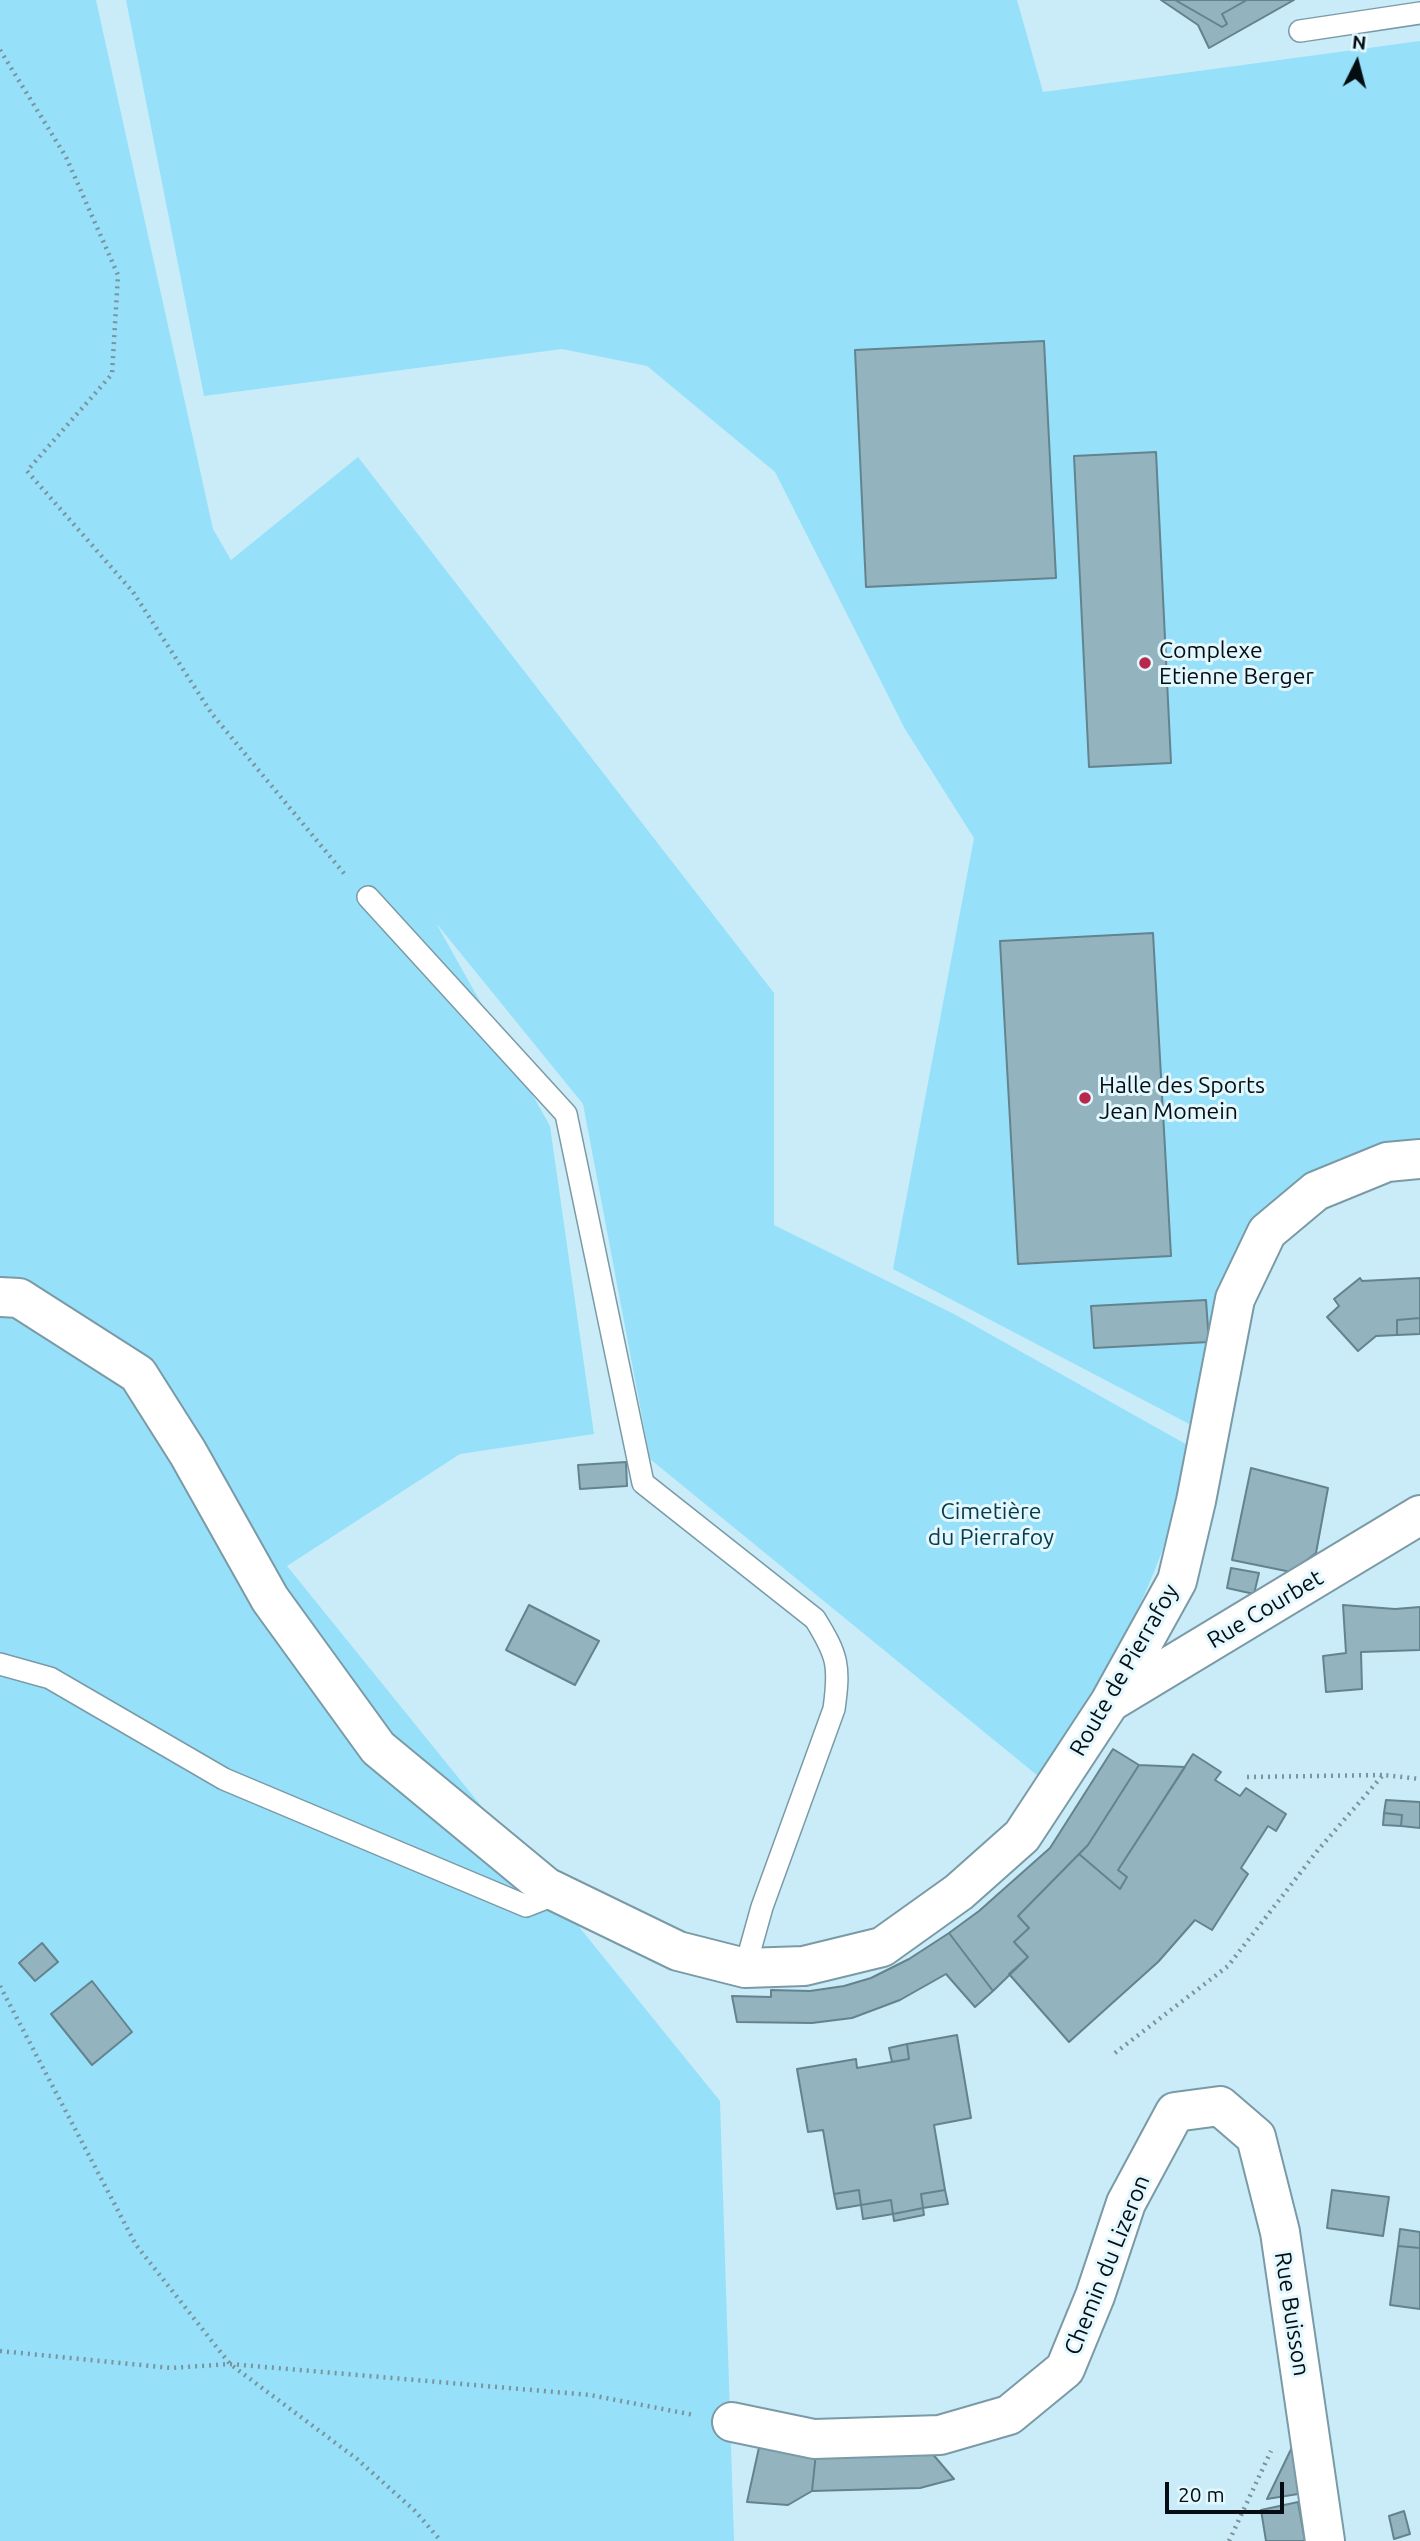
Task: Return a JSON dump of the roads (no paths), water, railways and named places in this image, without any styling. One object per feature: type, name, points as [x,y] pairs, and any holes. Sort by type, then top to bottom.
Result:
[{"type":"street","name":"Route de Pierrafoy","points":[[0,1297],[19,1298],[138,1374],[188,1453],[270,1599],[378,1748],[547,1887],[678,1951],[744,1968],[804,1966],[882,1947],[960,1892],[1021,1836],[1110,1702],[1177,1581],[1196,1501],[1235,1299],[1267,1231],[1316,1191],[1387,1162],[1420,1159]]},
{"type":"street","name":"Rue Courbet","points":[[1110,1702],[1420,1515]]},
{"type":"street","name":"Chemin du Lizeron","points":[[732,2422],[814,2439],[940,2435],[1009,2415],[1065,2369],[1095,2296],[1126,2203],[1175,2112],[1220,2106]]},
{"type":"street","name":"Rue Buisson","points":[[1220,2106],[1256,2137],[1280,2232],[1325,2541]]},
{"type":"lane","points":[[1300,32],[1420,13]]},
{"type":"lane","points":[[368,897],[566,1114],[643,1483],[815,1619],[832,1647],[838,1678],[834,1709],[762,1907],[744,1968]]},
{"type":"lane","points":[[0,1664],[50,1678],[224,1779],[526,1906],[559,1893]]},
{"type":"place","name":"Complexe Etienne Berger","points":[[1145,663]]},
{"type":"place","name":"Halle des Sports Jean Momein","points":[[1085,1098]]},
{"type":"park label","name":"Cimetière du Pierrafoy","points":[[991,1524]]}]
